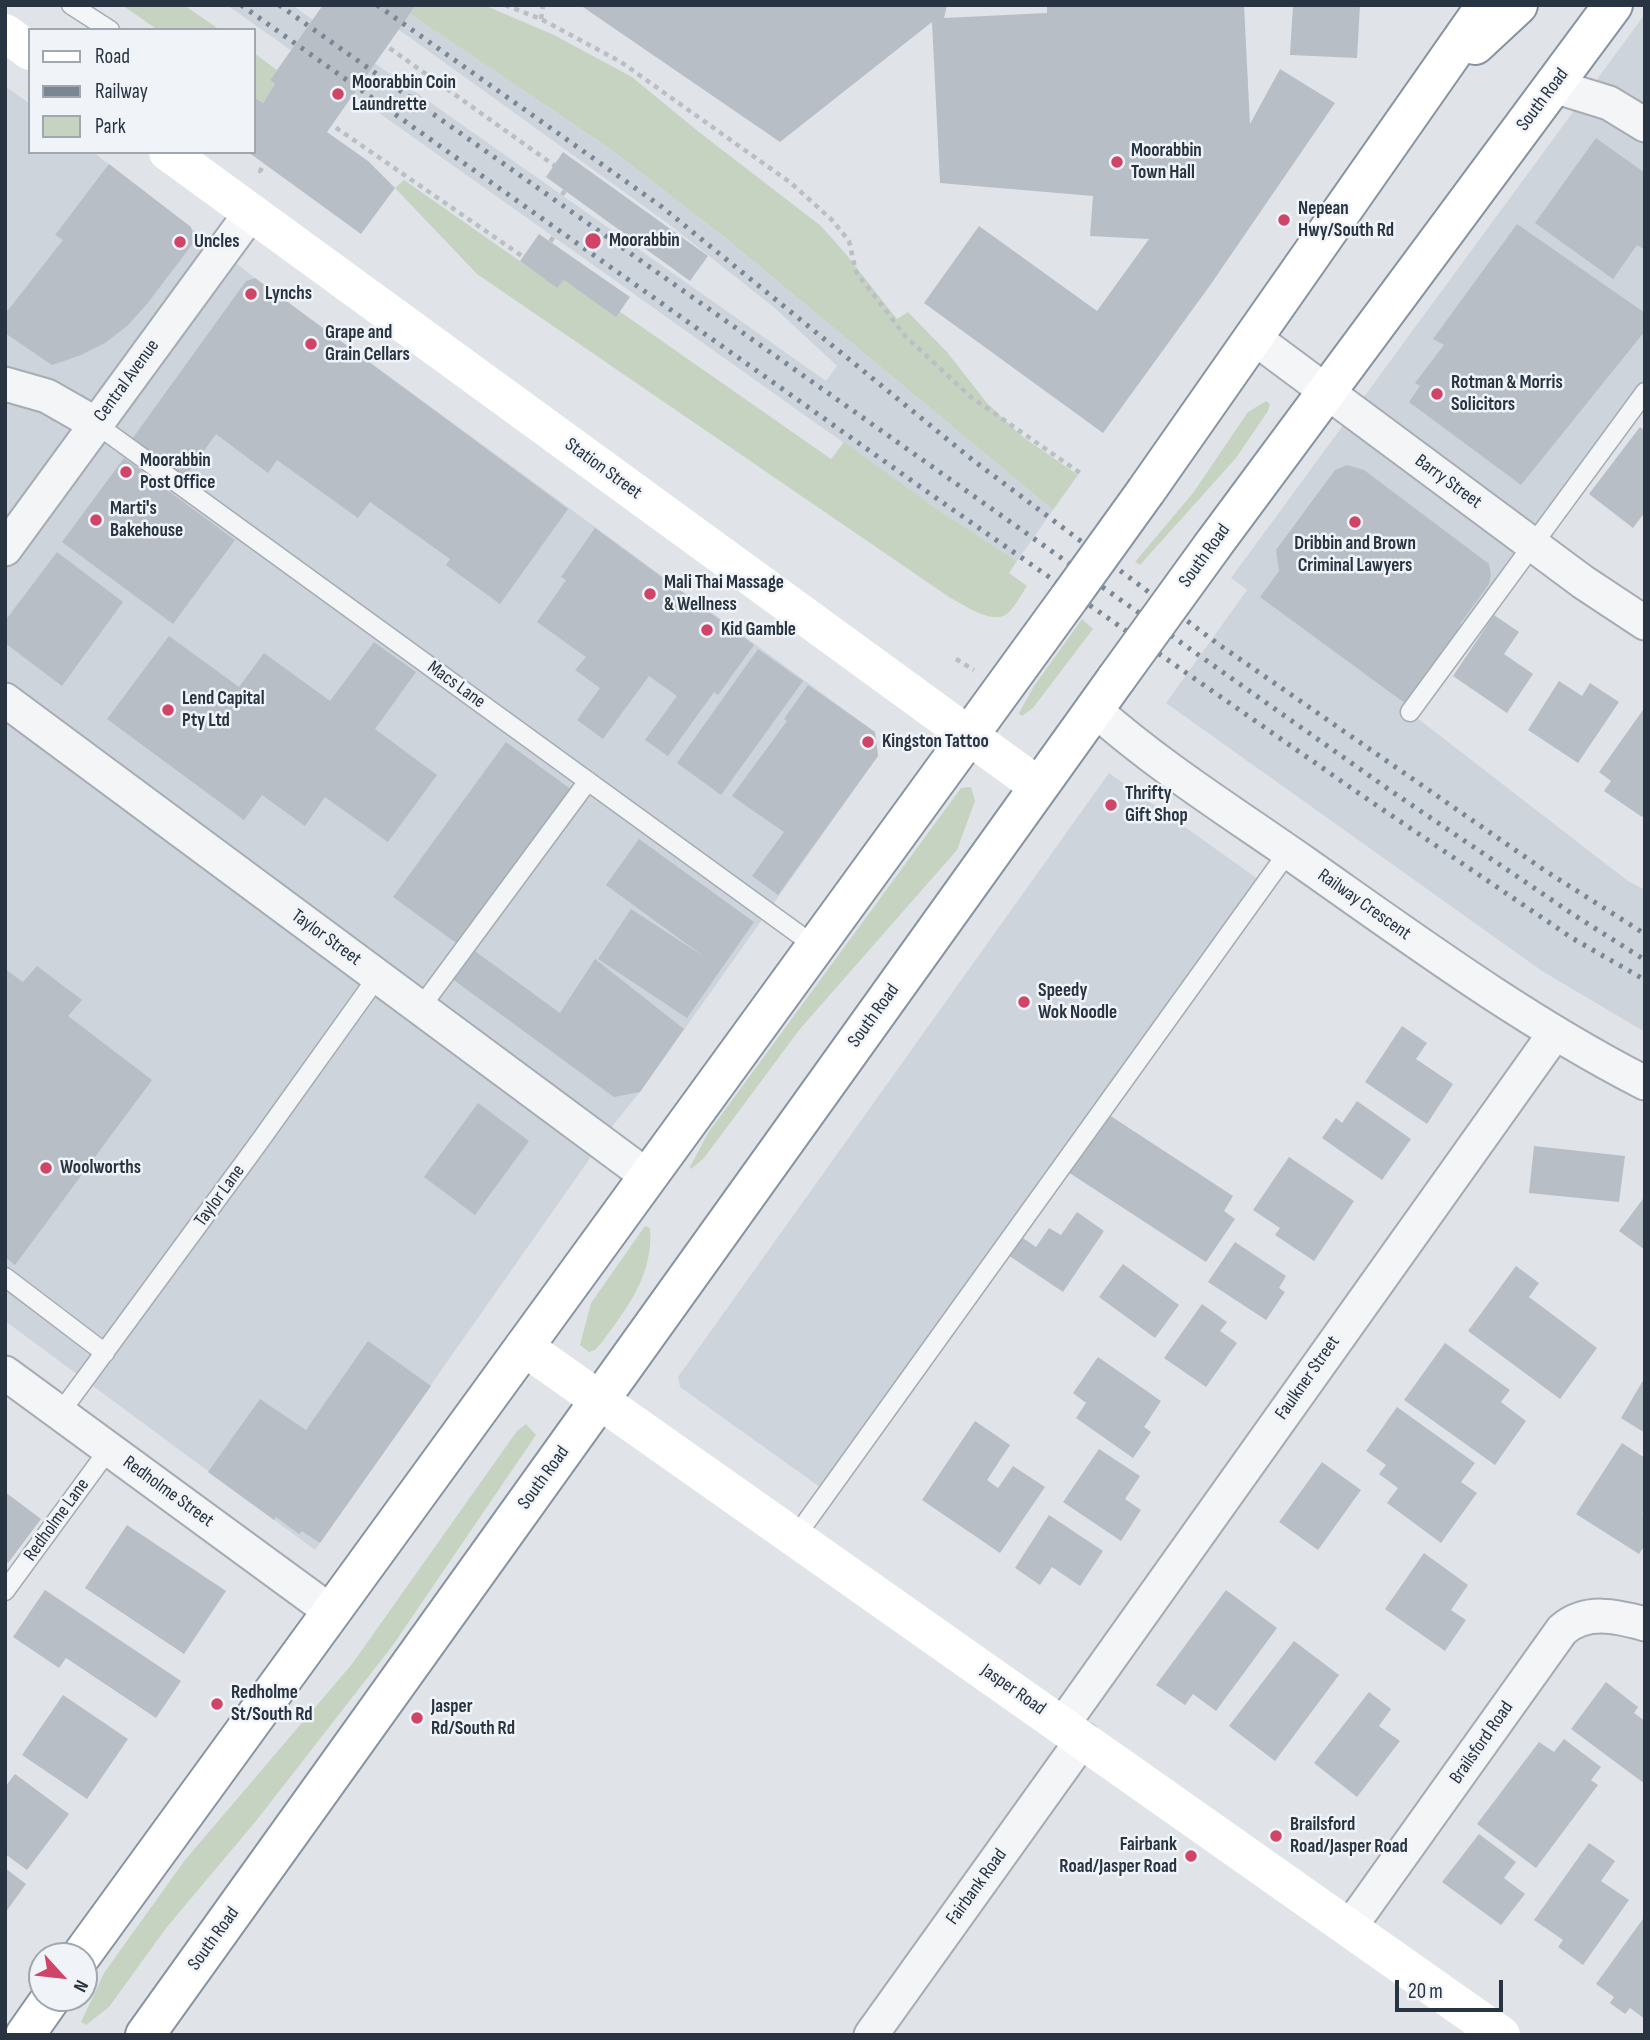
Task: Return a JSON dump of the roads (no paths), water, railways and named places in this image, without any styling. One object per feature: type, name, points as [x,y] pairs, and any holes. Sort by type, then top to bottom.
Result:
[{"type":"main road","points":[[91,1942],[1146,491],[1486,5]]},
{"type":"main road","points":[[1430,87],[1518,5]]},
{"type":"main road","name":"South Road","points":[[145,2035],[1116,678],[1613,5]]},
{"type":"main road","points":[[5,33],[28,50]]},
{"type":"main road","name":"Station Street","points":[[171,154],[1038,786]]},
{"type":"main road","name":"Jasper Road","points":[[524,1347],[1501,2035]]},
{"type":"main road","points":[[25,2035],[41,2012]]},
{"type":"street","points":[[1554,86],[1609,103],[1645,125]]},
{"type":"street","name":"Central Avenue","points":[[5,549],[250,214]]},
{"type":"street","name":"Barry Street","points":[[1253,337],[1532,545],[1645,623]]},
{"type":"street","points":[[5,384],[47,396],[96,424]]},
{"type":"street","name":"Taylor Street","points":[[5,700],[648,1176]]},
{"type":"street","name":"Railway Crescent","points":[[1094,709],[1139,748],[1415,941],[1555,1033],[1645,1083]]},
{"type":"street","name":"Faulkner Street","points":[[1073,1732],[1555,1033]]},
{"type":"street","name":"Redholme Street","points":[[5,1373],[330,1611]]},
{"type":"street","name":"Brailsford Road","points":[[1350,1927],[1562,1630],[1573,1620],[1588,1616],[1605,1616],[1645,1624]]},
{"type":"street","name":"Fairbank Road","points":[[871,2035],[1073,1732]]},
{"type":"street","points":[[5,2025],[19,2035]]},
{"type":"lane","points":[[71,5],[107,28]]},
{"type":"lane","points":[[1410,712],[1645,391]]},
{"type":"lane","name":"Macs Lane","points":[[96,424],[815,946]]},
{"type":"lane","points":[[421,1007],[588,781]]},
{"type":"lane","points":[[794,1539],[1288,852]]},
{"type":"lane","name":"Taylor Lane","points":[[60,1413],[378,976]]},
{"type":"lane","points":[[5,1277],[105,1353]]},
{"type":"lane","name":"Redholme Lane","points":[[5,1591],[109,1449]]},
{"type":"railway","points":[[241,5],[939,500],[1354,790],[1572,938],[1645,980]]},
{"type":"railway","points":[[279,5],[1391,791],[1645,960]]},
{"type":"railway","points":[[377,5],[662,207],[974,461],[1218,644],[1544,870],[1645,934]]},
{"type":"place","name":"Moorabbin Coin Laundrette","points":[[338,94]]},
{"type":"place","name":"Moorabbin Town Hall","points":[[1117,162]]},
{"type":"place","name":"Nepean Hwy/South Rd","points":[[1284,220]]},
{"type":"place","name":"Moorabbin","points":[[593,241]]},
{"type":"place","name":"Uncles","points":[[180,242]]},
{"type":"place","name":"Lynchs","points":[[251,294]]},
{"type":"place","name":"Grape and Grain Cellars","points":[[311,344]]},
{"type":"place","name":"Rotman & Morris Solicitors","points":[[1437,394]]},
{"type":"place","name":"Moorabbin Post Office","points":[[126,472]]},
{"type":"place","name":"Marti's Bakehouse","points":[[96,520]]},
{"type":"place","name":"Dribbin and Brown Criminal Lawyers","points":[[1355,522]]},
{"type":"place","name":"Mali Thai Massage & Wellness","points":[[650,594]]},
{"type":"place","name":"Kid Gamble","points":[[707,630]]},
{"type":"place","name":"Lend Capital Pty Ltd","points":[[168,710]]},
{"type":"place","name":"Kingston Tattoo","points":[[868,742]]},
{"type":"place","name":"Thrifty Gift Shop","points":[[1111,805]]},
{"type":"place","name":"Speedy Wok Noodle","points":[[1024,1002]]},
{"type":"place","name":"Woolworths","points":[[46,1168]]},
{"type":"place","name":"Redholme St/South Rd","points":[[217,1704]]},
{"type":"place","name":"Jasper Rd/South Rd","points":[[417,1718]]},
{"type":"place","name":"Brailsford Road/Jasper Road","points":[[1276,1836]]},
{"type":"place","name":"Fairbank Road/Jasper Road","points":[[1191,1856]]}]
